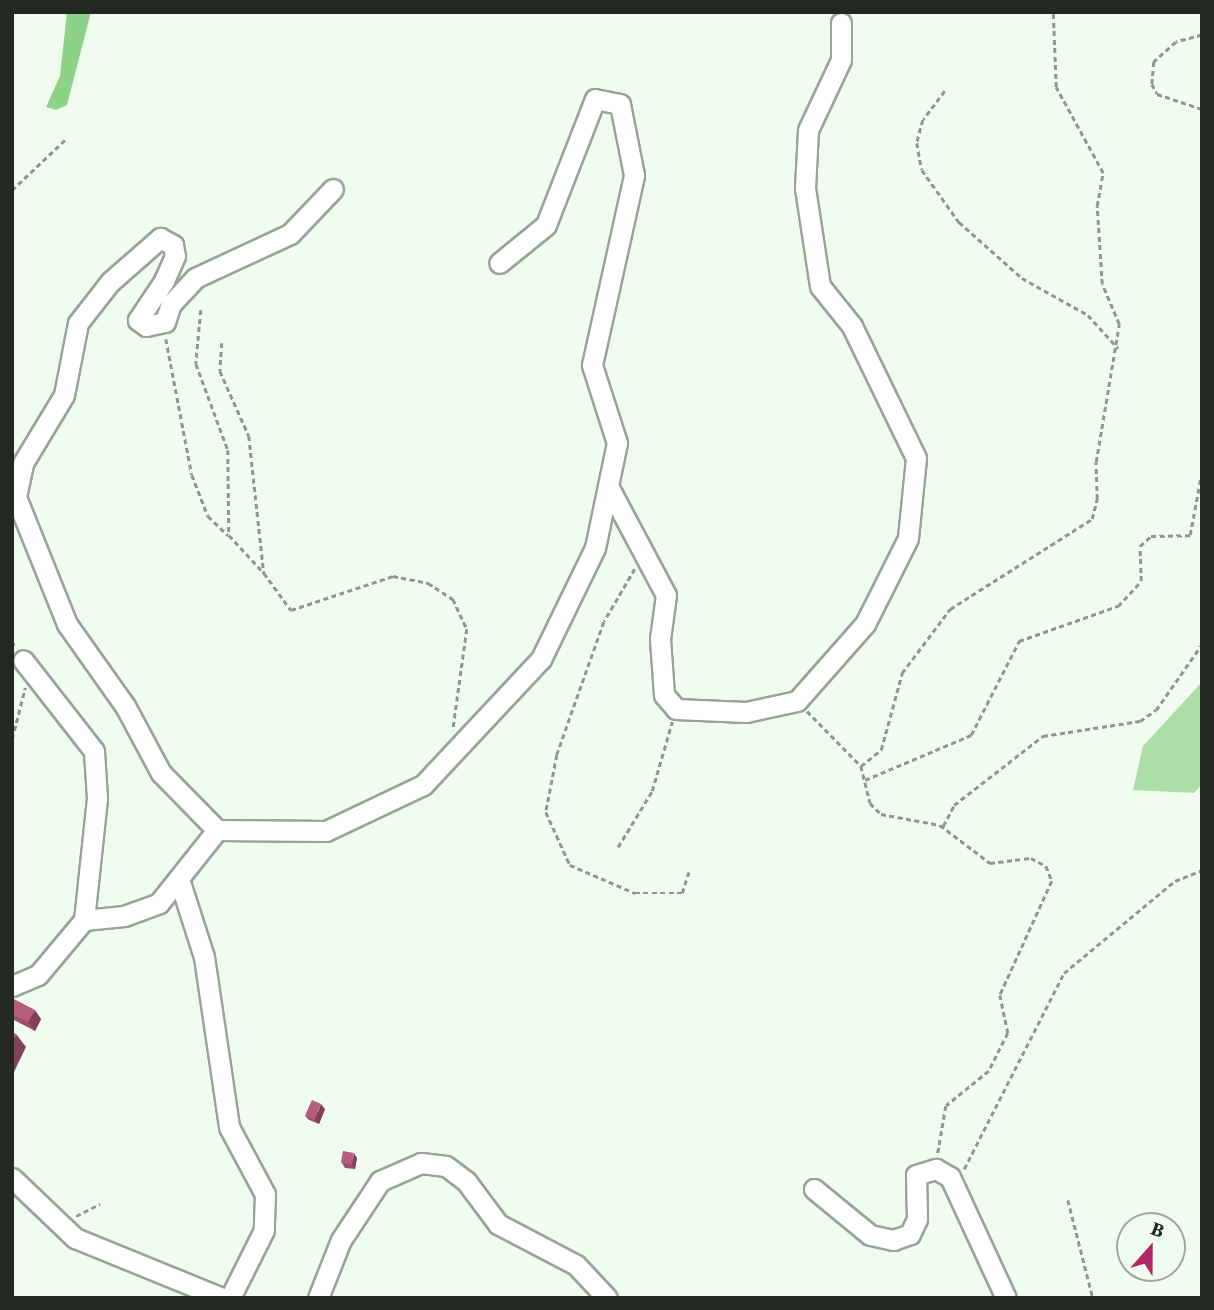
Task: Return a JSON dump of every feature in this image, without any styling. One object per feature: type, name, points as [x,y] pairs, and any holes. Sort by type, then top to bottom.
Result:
[{"type":"street","points":[[608,486],[666,595],[660,639],[664,695],[676,709],[746,712],[797,701],[865,624],[908,538],[916,458],[852,326],[820,286],[805,188],[808,130],[841,60],[841,23]]},
{"type":"street","points":[[334,189],[290,233],[195,278],[171,304],[165,322],[146,326],[138,320],[176,256],[173,244],[160,238],[110,282],[78,323],[64,394],[23,463],[16,497],[67,624],[125,706],[162,773],[217,830],[326,831],[423,785],[541,659],[595,548],[617,443],[592,365],[634,175],[620,104],[595,99],[546,225],[499,263]]},
{"type":"street","points":[[12,986],[38,975],[84,920],[97,798],[94,751],[23,660]]},
{"type":"street","points":[[84,920],[124,916],[159,903],[217,830]]},
{"type":"street","points":[[179,879],[204,957],[229,1127],[265,1194],[264,1230],[230,1298]]},
{"type":"street","points":[[318,1298],[341,1240],[380,1181],[421,1163],[446,1166],[498,1224],[576,1265],[607,1298]]},
{"type":"street","points":[[814,1189],[870,1235],[893,1240],[910,1234],[917,1219],[916,1175],[936,1169],[955,1188],[1006,1298]]},
{"type":"street","points":[[12,1178],[63,1222],[75,1238],[108,1254],[222,1298]]},
{"type":"path","points":[[861,766],[881,750],[902,673],[950,609],[1092,519],[1118,348],[1119,324],[1102,284],[1097,206],[1102,173],[1056,87],[1053,12]]},
{"type":"path","points":[[1202,35],[1177,42],[1154,62],[1152,85],[1157,94],[1202,109]]},
{"type":"path","points":[[945,91],[923,120],[917,142],[922,170],[959,222],[1022,278],[1088,315],[1118,348]]},
{"type":"path","points":[[12,190],[67,138]]},
{"type":"path","points":[[201,310],[195,364],[228,450],[229,535]]},
{"type":"path","points":[[165,322],[166,366],[192,475],[208,516],[264,573],[291,610],[393,576],[428,583],[453,599],[467,629],[450,755]]},
{"type":"path","points":[[222,343],[220,371],[249,436],[264,573]]},
{"type":"path","points":[[865,780],[971,736],[1019,640],[1118,606],[1141,582],[1140,545],[1151,536],[1190,535],[1202,470]]},
{"type":"path","points":[[644,554],[604,622],[578,710],[557,755],[546,812],[570,865],[635,893],[682,892],[690,869]]},
{"type":"path","points":[[12,641],[23,660],[25,690],[12,739]]},
{"type":"path","points":[[943,826],[954,805],[1043,736],[1140,721],[1156,710],[1202,644]]},
{"type":"path","points":[[797,701],[861,766],[870,803],[881,814],[943,826],[990,863],[1031,858],[1046,866],[1052,881],[1000,995],[1009,1033],[989,1071],[946,1106],[936,1169]]},
{"type":"path","points":[[618,847],[652,791],[676,709]]},
{"type":"path","points":[[955,1188],[1064,973],[1175,881],[1202,870]]},
{"type":"path","points":[[1068,1200],[1093,1298]]},
{"type":"path","points":[[63,1222],[100,1203]]},
{"type":"shaded area","points":[[67,12],[91,12],[67,105],[56,110],[46,107],[60,76]]},
{"type":"shaded area","points":[[1202,682],[1202,784],[1194,793],[1133,790],[1143,746]]},
{"type":"building","points":[[12,998],[35,1010],[28,1022],[12,1014]]},
{"type":"building","points":[[312,1100],[321,1104],[314,1120],[305,1116]]},
{"type":"building","points":[[343,1151],[354,1153],[352,1165],[341,1163]]}]
